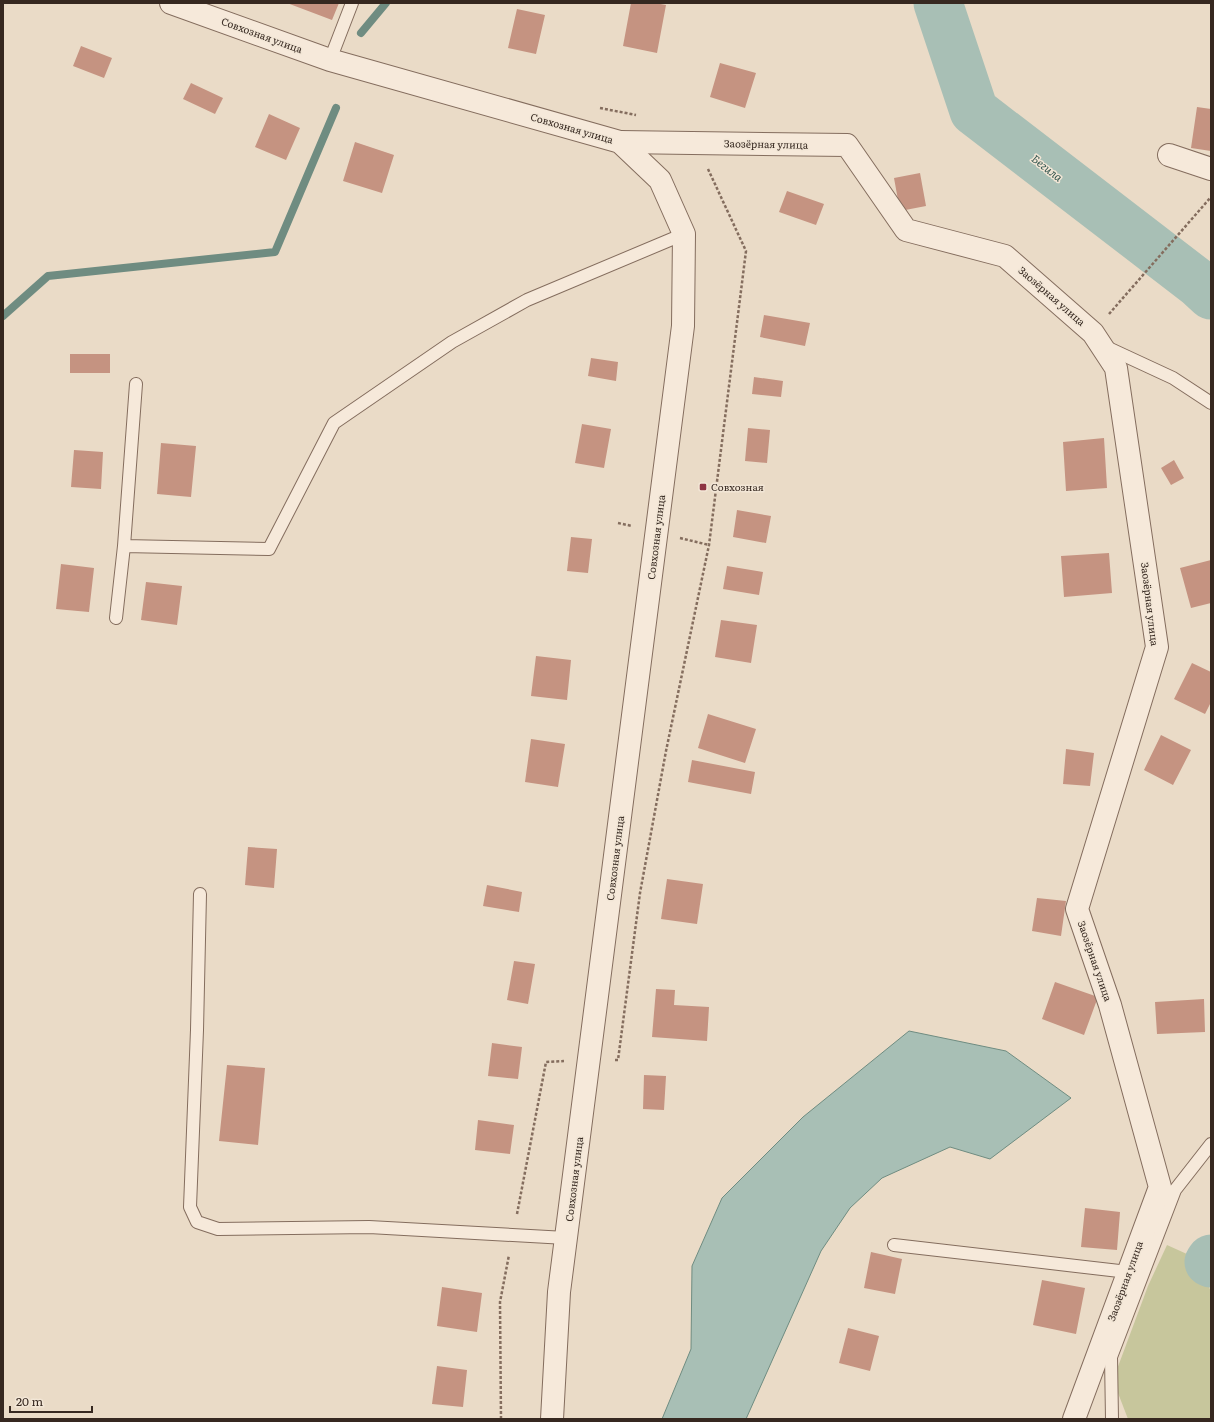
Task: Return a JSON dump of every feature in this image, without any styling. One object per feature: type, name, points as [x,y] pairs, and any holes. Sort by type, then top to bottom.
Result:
[{"type":"street","name":"Совхозная улица","points":[[170,3],[330,60],[620,142],[660,180],[684,234],[683,326],[559,1292],[552,1419]]},
{"type":"street","name":"Заозёрная улица","points":[[620,142],[847,145],[906,230],[1005,256],[1093,333],[1116,368],[1157,647],[1077,909],[1110,1004],[1160,1187],[1074,1419]]},
{"type":"street","points":[[1169,155],[1211,169]]},
{"type":"lane","points":[[330,60],[352,3]]},
{"type":"lane","points":[[124,546],[269,549],[334,423],[452,342],[527,300],[684,234]]},
{"type":"lane","points":[[1101,345],[1173,378],[1211,403]]},
{"type":"lane","points":[[116,618],[124,546],[136,384]]},
{"type":"lane","points":[[200,894],[197,1030],[190,1207],[197,1222],[218,1229],[369,1227],[566,1238]]},
{"type":"lane","points":[[1112,1419],[1111,1357],[1175,1190],[1211,1144]]},
{"type":"lane","points":[[894,1245],[1128,1272]]},
{"type":"path","points":[[599,108],[643,116]]},
{"type":"path","points":[[501,1419],[500,1302],[546,1062],[618,1060],[640,893],[666,750],[709,545],[746,251],[696,143]]},
{"type":"path","points":[[1105,319],[1211,197]]},
{"type":"green space","points":[[1167,1245],[1198,1259],[1211,1292],[1211,1419],[1128,1419],[1113,1380],[1148,1286]]},
{"type":"shaded area","points":[[909,1031],[1006,1051],[1071,1098],[990,1159],[950,1147],[882,1178],[850,1208],[821,1251],[746,1419],[662,1419],[691,1349],[692,1266],[722,1198],[803,1117]]},
{"type":"building","points":[[287,3],[339,3],[332,20]]},
{"type":"building","points":[[631,3],[655,3],[666,5],[657,53],[623,46]]},
{"type":"building","points":[[517,9],[545,15],[536,54],[508,48]]},
{"type":"building","points":[[81,46],[112,58],[104,78],[73,66]]},
{"type":"building","points":[[720,63],[756,73],[745,108],[710,97]]},
{"type":"building","points":[[191,83],[223,98],[215,114],[183,99]]},
{"type":"building","points":[[1197,107],[1211,109],[1211,151],[1191,148]]},
{"type":"building","points":[[269,114],[300,128],[286,160],[255,147]]},
{"type":"building","points":[[355,142],[394,155],[382,193],[343,181]]},
{"type":"building","points":[[920,173],[926,206],[900,211],[894,178]]},
{"type":"building","points":[[787,191],[824,204],[816,225],[779,212]]},
{"type":"building","points":[[764,315],[810,323],[805,346],[760,337]]},
{"type":"building","points":[[70,354],[110,354],[110,373],[70,373]]},
{"type":"building","points":[[591,358],[618,362],[616,381],[588,376]]},
{"type":"building","points":[[754,377],[783,381],[781,397],[752,394]]},
{"type":"building","points":[[582,424],[611,429],[604,468],[575,463]]},
{"type":"building","points":[[748,428],[770,430],[767,463],[745,461]]},
{"type":"building","points":[[1104,438],[1107,488],[1066,491],[1063,442]]},
{"type":"building","points":[[161,443],[196,446],[191,497],[157,494]]},
{"type":"building","points":[[74,450],[103,452],[101,489],[71,487]]},
{"type":"building","points":[[1174,460],[1184,478],[1171,485],[1161,468]]},
{"type":"building","points":[[737,510],[771,516],[766,543],[733,537]]},
{"type":"building","points":[[571,537],[592,539],[588,573],[567,571]]},
{"type":"building","points":[[1109,553],[1112,593],[1064,597],[1061,556]]},
{"type":"building","points":[[1211,560],[1211,603],[1191,608],[1180,568]]},
{"type":"building","points":[[61,564],[94,568],[89,612],[56,609]]},
{"type":"building","points":[[727,566],[763,572],[759,595],[723,589]]},
{"type":"building","points":[[146,582],[182,586],[177,625],[141,620]]},
{"type":"building","points":[[721,620],[757,625],[751,663],[715,657]]},
{"type":"building","points":[[536,656],[571,660],[567,700],[531,696]]},
{"type":"building","points":[[1192,663],[1211,672],[1211,702],[1205,714],[1174,699]]},
{"type":"building","points":[[708,714],[756,729],[745,763],[698,748]]},
{"type":"building","points":[[1161,735],[1191,750],[1173,785],[1144,770]]},
{"type":"building","points":[[531,739],[565,744],[558,787],[525,782]]},
{"type":"building","points":[[1066,749],[1094,753],[1090,786],[1063,784]]},
{"type":"building","points":[[692,760],[755,772],[751,794],[688,782]]},
{"type":"building","points":[[248,847],[277,849],[274,888],[245,885]]},
{"type":"building","points":[[667,879],[703,884],[697,924],[661,919]]},
{"type":"building","points":[[487,885],[522,892],[519,912],[483,906]]},
{"type":"building","points":[[1037,898],[1066,901],[1061,936],[1032,931]]},
{"type":"building","points":[[514,961],[535,964],[528,1004],[507,1000]]},
{"type":"building","points":[[1055,982],[1098,997],[1084,1035],[1042,1019]]},
{"type":"building","points":[[656,989],[675,990],[674,1005],[709,1007],[707,1041],[652,1037]]},
{"type":"building","points":[[1204,999],[1205,1032],[1157,1034],[1155,1002]]},
{"type":"building","points":[[492,1043],[522,1047],[518,1079],[488,1076]]},
{"type":"building","points":[[227,1065],[265,1068],[258,1145],[219,1141]]},
{"type":"building","points":[[644,1075],[666,1076],[664,1110],[643,1109]]},
{"type":"building","points":[[478,1120],[514,1125],[510,1154],[475,1150]]},
{"type":"building","points":[[1085,1208],[1120,1212],[1117,1250],[1081,1247]]},
{"type":"building","points":[[871,1252],[902,1259],[895,1294],[864,1288]]},
{"type":"building","points":[[1042,1280],[1085,1288],[1076,1334],[1033,1325]]},
{"type":"building","points":[[442,1287],[482,1293],[477,1332],[437,1326]]},
{"type":"building","points":[[848,1328],[879,1336],[870,1371],[839,1363]]},
{"type":"building","points":[[437,1366],[467,1370],[463,1407],[432,1404]]},
{"type":"waterway","points":[[361,33],[386,3]]},
{"type":"waterway","name":"Бегила","points":[[938,3],[974,111],[1198,283],[1211,295]]},
{"type":"waterway","points":[[3,316],[48,276],[275,252],[336,108]]},
{"type":"waterway","name":"Бегила","points":[[1211,1259],[1209,1262],[1211,1263]]},
{"type":"place","name":"Совхозная","points":[[703,487]]}]
